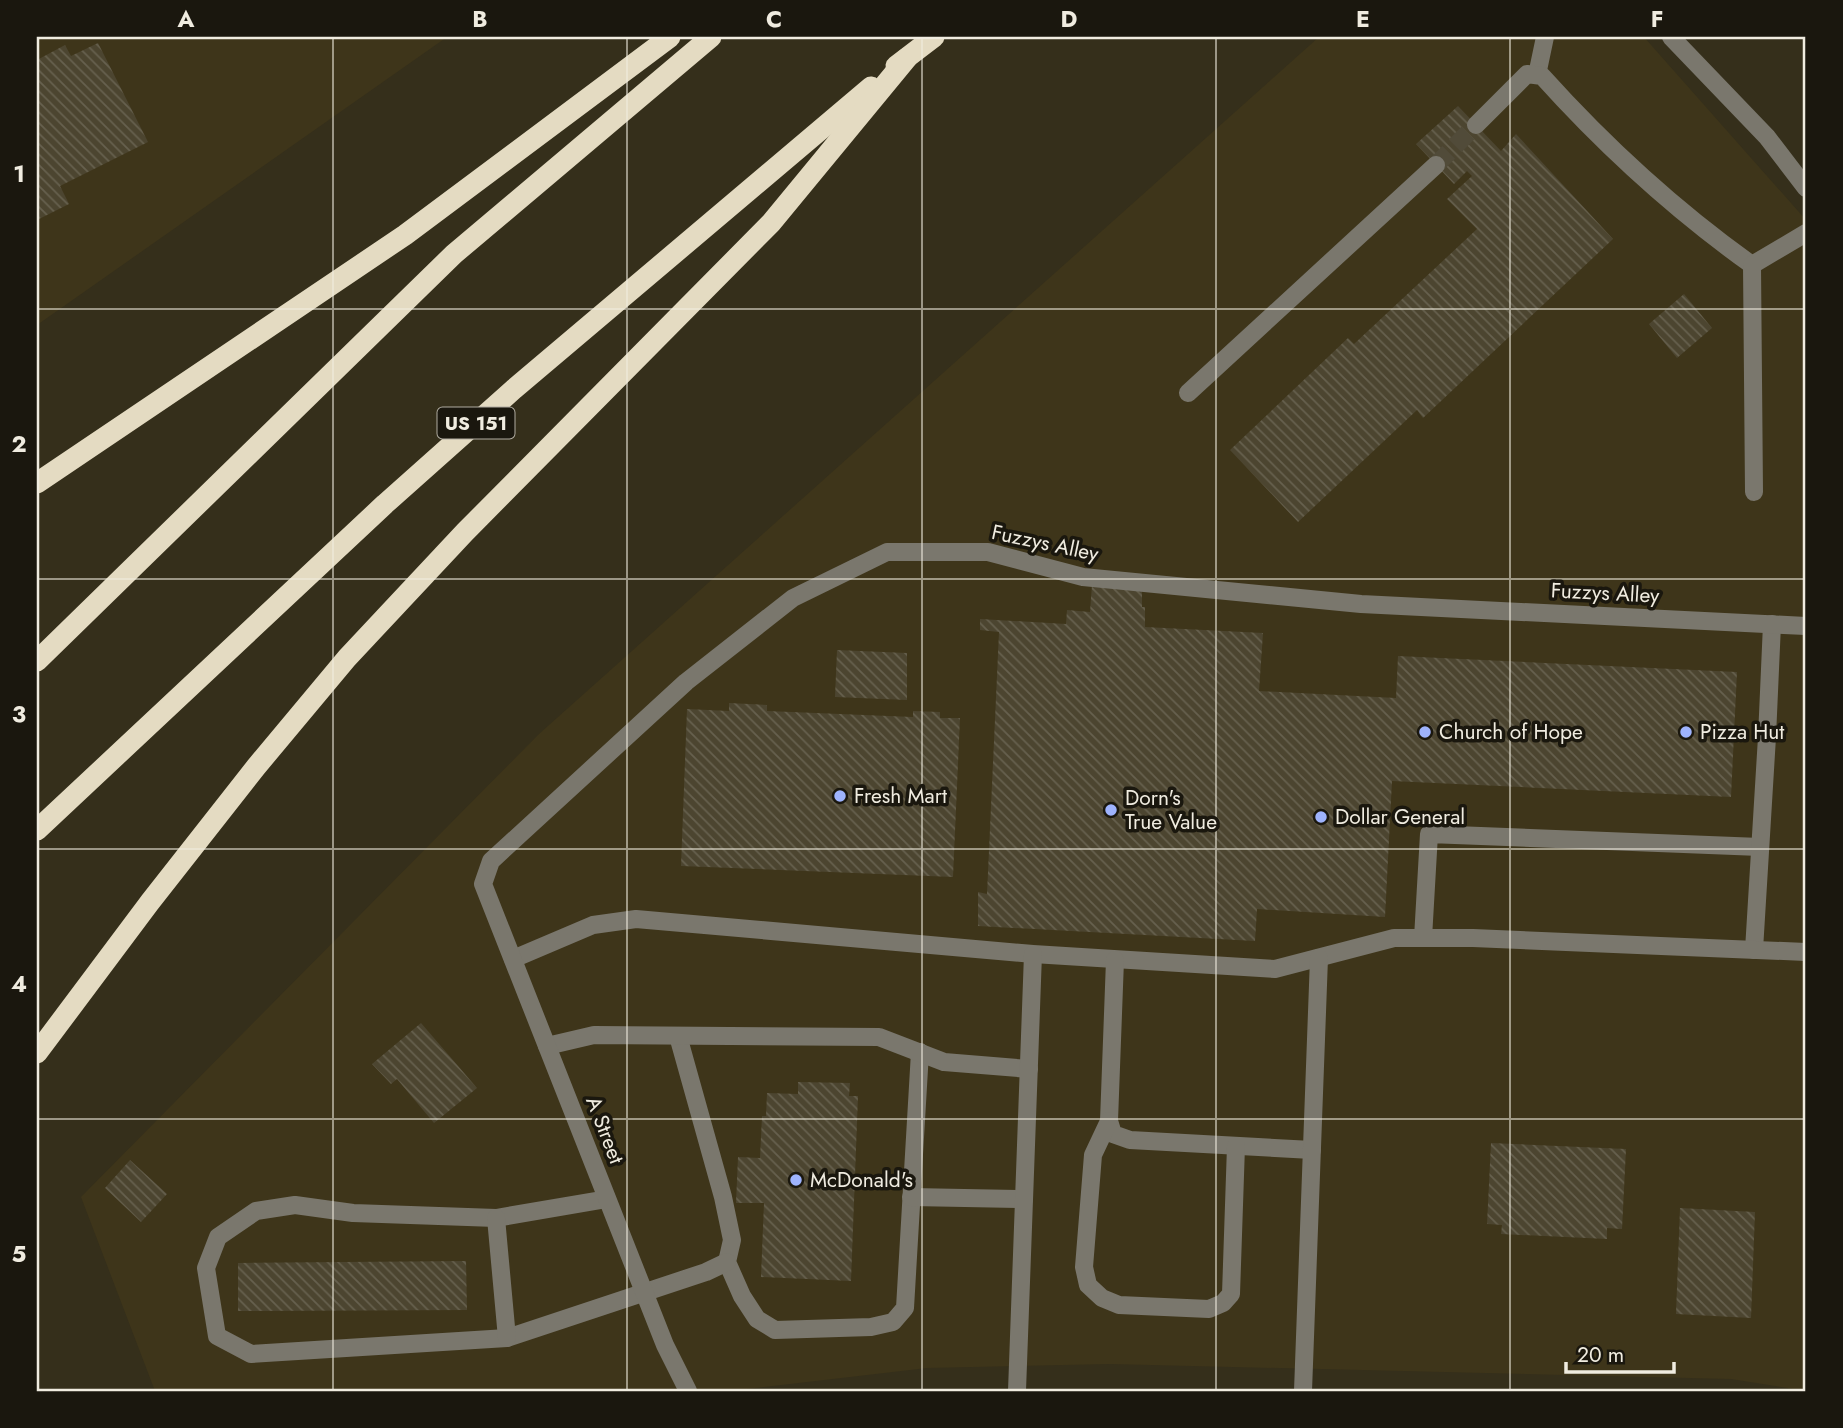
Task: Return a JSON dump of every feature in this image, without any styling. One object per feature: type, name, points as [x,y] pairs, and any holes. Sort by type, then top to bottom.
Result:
[{"type":"highway","points":[[37,483],[405,235],[670,37]]},
{"type":"highway","points":[[37,661],[454,254],[711,37]]},
{"type":"highway","name":"US 151","points":[[37,830],[385,504],[514,389],[934,37]]},
{"type":"highway","points":[[37,1053],[256,767],[347,658],[492,503],[771,223],[907,58]]},
{"type":"street","points":[[1537,75],[1545,37]]},
{"type":"street","points":[[1671,37],[1767,137],[1806,188]]},
{"type":"street","points":[[1476,125],[1527,74],[1542,76],[1638,173],[1699,227],[1752,265]]},
{"type":"street","points":[[1188,393],[1436,165]]},
{"type":"street","points":[[1752,265],[1806,233]]},
{"type":"street","points":[[1752,265],[1754,492]]},
{"type":"street","name":"Fuzzys Alley","points":[[483,884],[491,861],[686,682],[793,598],[887,552],[988,552],[1083,577],[1362,604],[1806,626]]},
{"type":"street","points":[[1754,950],[1772,624]]},
{"type":"street","points":[[1423,938],[1429,834],[1760,847]]},
{"type":"street","name":"A Street","points":[[483,884],[665,1345],[688,1391]]},
{"type":"street","points":[[513,959],[593,925],[636,919],[1033,954],[1275,969],[1394,938],[1473,938],[1806,952]]},
{"type":"street","points":[[1017,1391],[1033,954]]},
{"type":"street","points":[[1303,1391],[1319,958]]},
{"type":"street","points":[[1115,960],[1110,1121],[1113,1134],[1130,1140],[1312,1150]]},
{"type":"street","points":[[547,1046],[594,1035],[879,1037],[944,1062],[1029,1069]]},
{"type":"street","points":[[678,1035],[730,1229],[732,1240],[727,1262],[742,1296],[757,1319],[775,1330],[871,1327],[893,1322],[905,1308],[920,1052]]},
{"type":"street","points":[[1110,1121],[1093,1155],[1084,1266],[1088,1285],[1102,1298],[1119,1305],[1209,1309],[1223,1303],[1231,1294],[1236,1146]]},
{"type":"street","points":[[911,1197],[1024,1199]]},
{"type":"street","points":[[607,1199],[496,1218],[352,1213],[295,1205],[256,1211],[218,1237],[206,1268],[217,1336],[251,1354],[507,1338],[706,1272],[727,1262]]},
{"type":"street","points":[[496,1218],[507,1338]]},
{"type":"shaded area","points":[[37,37],[447,37],[37,325]]},
{"type":"shaded area","points":[[1319,37],[1644,37],[1806,220],[1806,1391],[1731,1379],[1110,1364],[927,1368],[730,1391],[155,1391],[81,1197],[539,734]]},
{"type":"building","points":[[98,43],[148,142],[60,186],[69,204],[37,220],[37,60],[65,45],[71,56]]},
{"type":"building","points":[[1458,106],[1501,151],[1516,134],[1613,239],[1423,418],[1417,410],[1298,522],[1230,450],[1348,338],[1354,344],[1477,229],[1447,199],[1472,176],[1467,171],[1454,184],[1416,144]]},
{"type":"building","points":[[1684,294],[1712,328],[1677,358],[1649,324]]},
{"type":"building","points":[[1092,585],[1142,589],[1145,627],[1263,633],[1259,691],[1396,698],[1398,656],[1737,672],[1731,797],[1392,781],[1385,917],[1257,909],[1255,941],[978,926],[978,892],[987,894],[999,632],[980,630],[980,619],[1066,624],[1067,610],[1090,612]]},
{"type":"building","points":[[837,650],[907,653],[907,700],[835,697]]},
{"type":"building","points":[[729,703],[767,705],[767,711],[913,717],[913,711],[940,712],[940,718],[960,718],[953,877],[681,866],[687,709],[729,711]]},
{"type":"building","points":[[421,1023],[477,1088],[434,1123],[397,1079],[391,1084],[372,1064]]},
{"type":"building","name":"McDonald's","points":[[798,1082],[850,1083],[849,1096],[858,1096],[851,1281],[761,1277],[764,1203],[736,1203],[738,1157],[760,1158],[762,1116],[766,1116],[767,1093],[798,1094]]},
{"type":"building","points":[[1491,1143],[1626,1149],[1622,1229],[1607,1228],[1607,1239],[1501,1234],[1502,1225],[1487,1224]]},
{"type":"building","points":[[130,1160],[167,1194],[141,1222],[105,1188]]},
{"type":"building","points":[[1680,1208],[1755,1212],[1751,1318],[1676,1314]]},
{"type":"building","points":[[466,1261],[467,1310],[238,1311],[238,1263]]},
{"type":"tunnel","points":[[1436,165],[1476,125]]},
{"type":"place","name":"Church of Hope","points":[[1425,732]]},
{"type":"place","name":"Pizza Hut","points":[[1686,732]]},
{"type":"place","name":"Fresh Mart","points":[[840,796]]},
{"type":"place","name":"Dorn's True Value","points":[[1111,810]]},
{"type":"place","name":"Dollar General","points":[[1321,817]]},
{"type":"place","name":"McDonald's","points":[[796,1180]]}]
